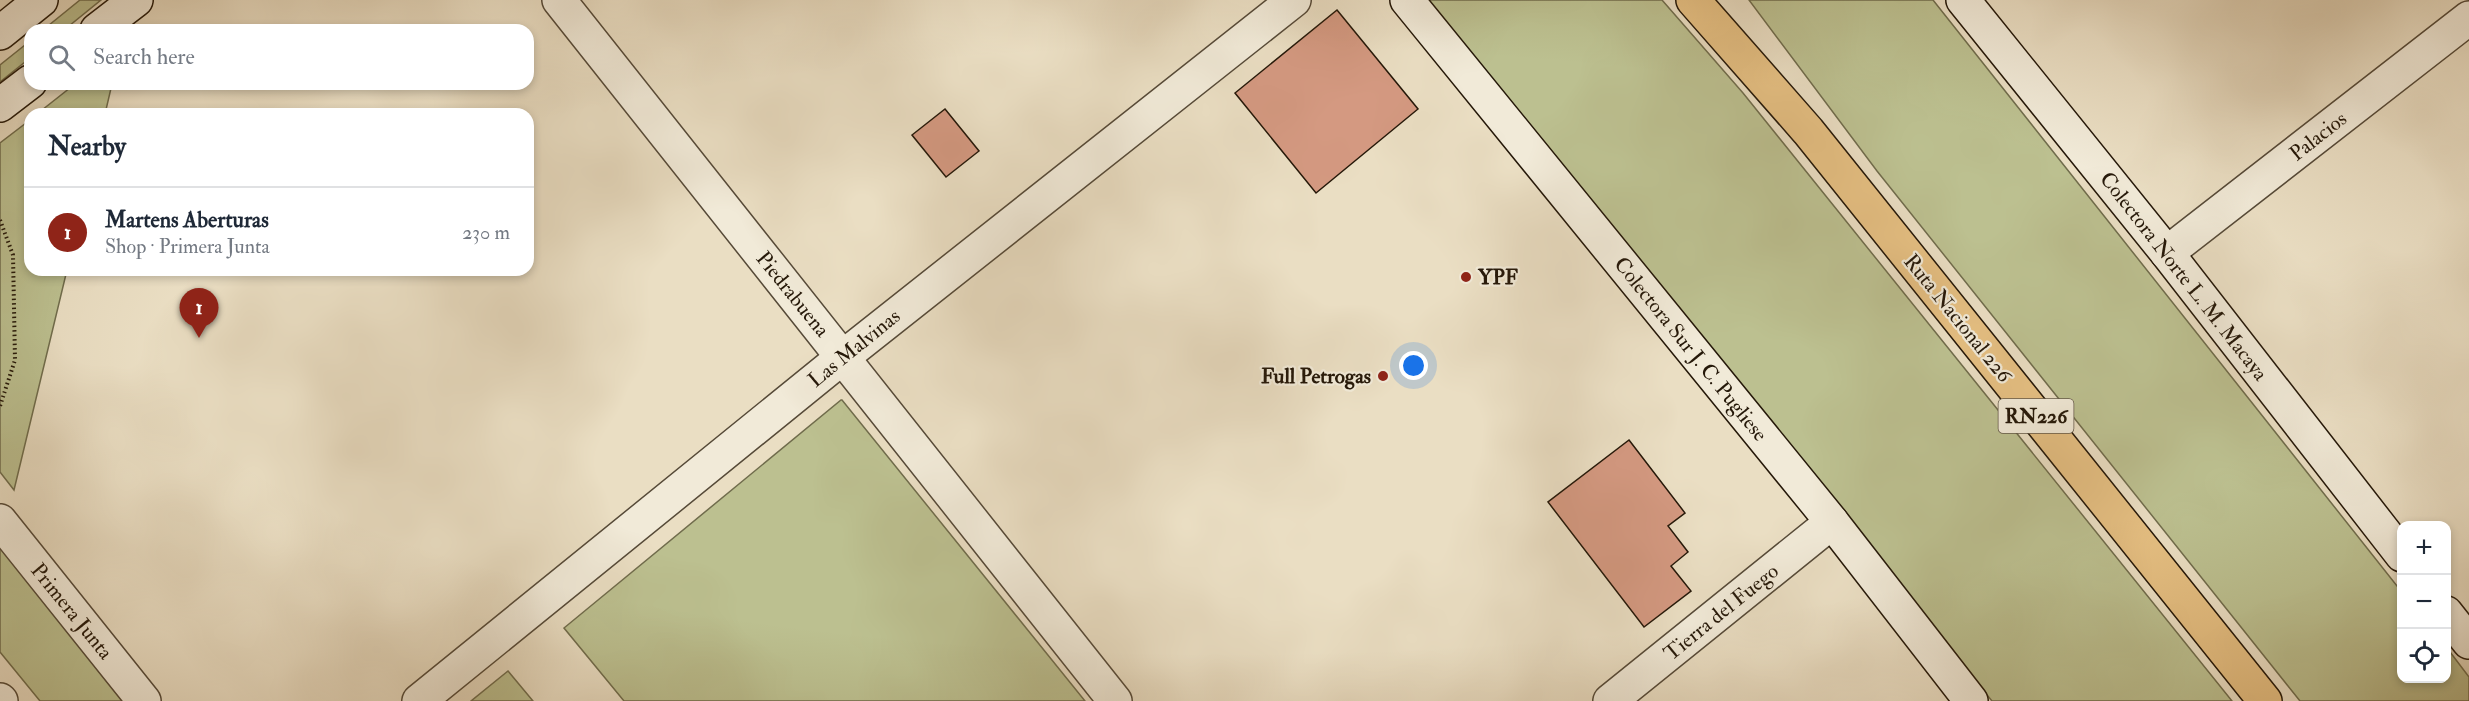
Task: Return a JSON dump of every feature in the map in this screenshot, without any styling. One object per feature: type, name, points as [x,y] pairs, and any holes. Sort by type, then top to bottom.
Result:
[{"type":"highway","name":"Ruta Nacional 226","points":[[1693,0],[1808,131],[2265,701]]},
{"type":"highway","name":"Ruta Nacional 226","points":[[1720,0],[1808,131]]},
{"type":"street","points":[[0,33],[40,0]]},
{"type":"street","points":[[105,24],[136,0]]},
{"type":"street","name":"Piedrabuena","points":[[559,0],[1115,701]]},
{"type":"street","name":"Las Malvinas","points":[[419,701],[843,357],[1294,0]]},
{"type":"street","name":"Colectora Sur J. C. Pugliese","points":[[1407,0],[1832,522],[1971,701]]},
{"type":"street","name":"Colectora Norte L. M. Macaya","points":[[1963,0],[2167,253],[2397,549]]},
{"type":"street","name":"Palacios","points":[[2167,253],[2469,18]]},
{"type":"street","points":[[0,105],[24,87]]},
{"type":"street","name":"Primera Junta","points":[[0,521],[144,701]]},
{"type":"street","name":"Tierra del Fuego","points":[[1610,701],[1832,522]]},
{"type":"street","points":[[2451,619],[2469,642]]},
{"type":"path","points":[[0,220],[13,255],[15,360],[0,406]]},
{"type":"green space","points":[[80,0],[101,0],[71,24],[50,24]]},
{"type":"green space","points":[[1419,0],[1662,0],[1743,93],[2232,701],[1992,701]]},
{"type":"green space","points":[[1749,0],[1933,0],[2397,586],[2397,683],[2451,683],[2451,653],[2469,677],[2469,701],[2300,701],[1877,171]]},
{"type":"green space","points":[[24,46],[24,63],[0,82],[0,65]]},
{"type":"green space","points":[[67,90],[111,90],[106,108],[45,108]]},
{"type":"green space","points":[[24,125],[24,276],[66,276],[14,490],[0,472],[0,143]]},
{"type":"green space","points":[[841,400],[1085,701],[624,701],[564,628]]},
{"type":"green space","points":[[0,545],[124,701],[40,701],[0,652]]},
{"type":"green space","points":[[508,671],[533,701],[471,701]]},
{"type":"building","points":[[1337,10],[1418,109],[1316,193],[1235,93]]},
{"type":"building","points":[[945,109],[979,151],[946,177],[912,135]]},
{"type":"building","points":[[1629,440],[1685,513],[1668,526],[1688,552],[1671,566],[1691,591],[1644,627],[1548,502]]},
{"type":"place","name":"YPF","points":[[1466,277]]},
{"type":"place","name":"Martens Aberturas","points":[[199,338]]},
{"type":"place","name":"Full Petrogas","points":[[1383,376]]}]
